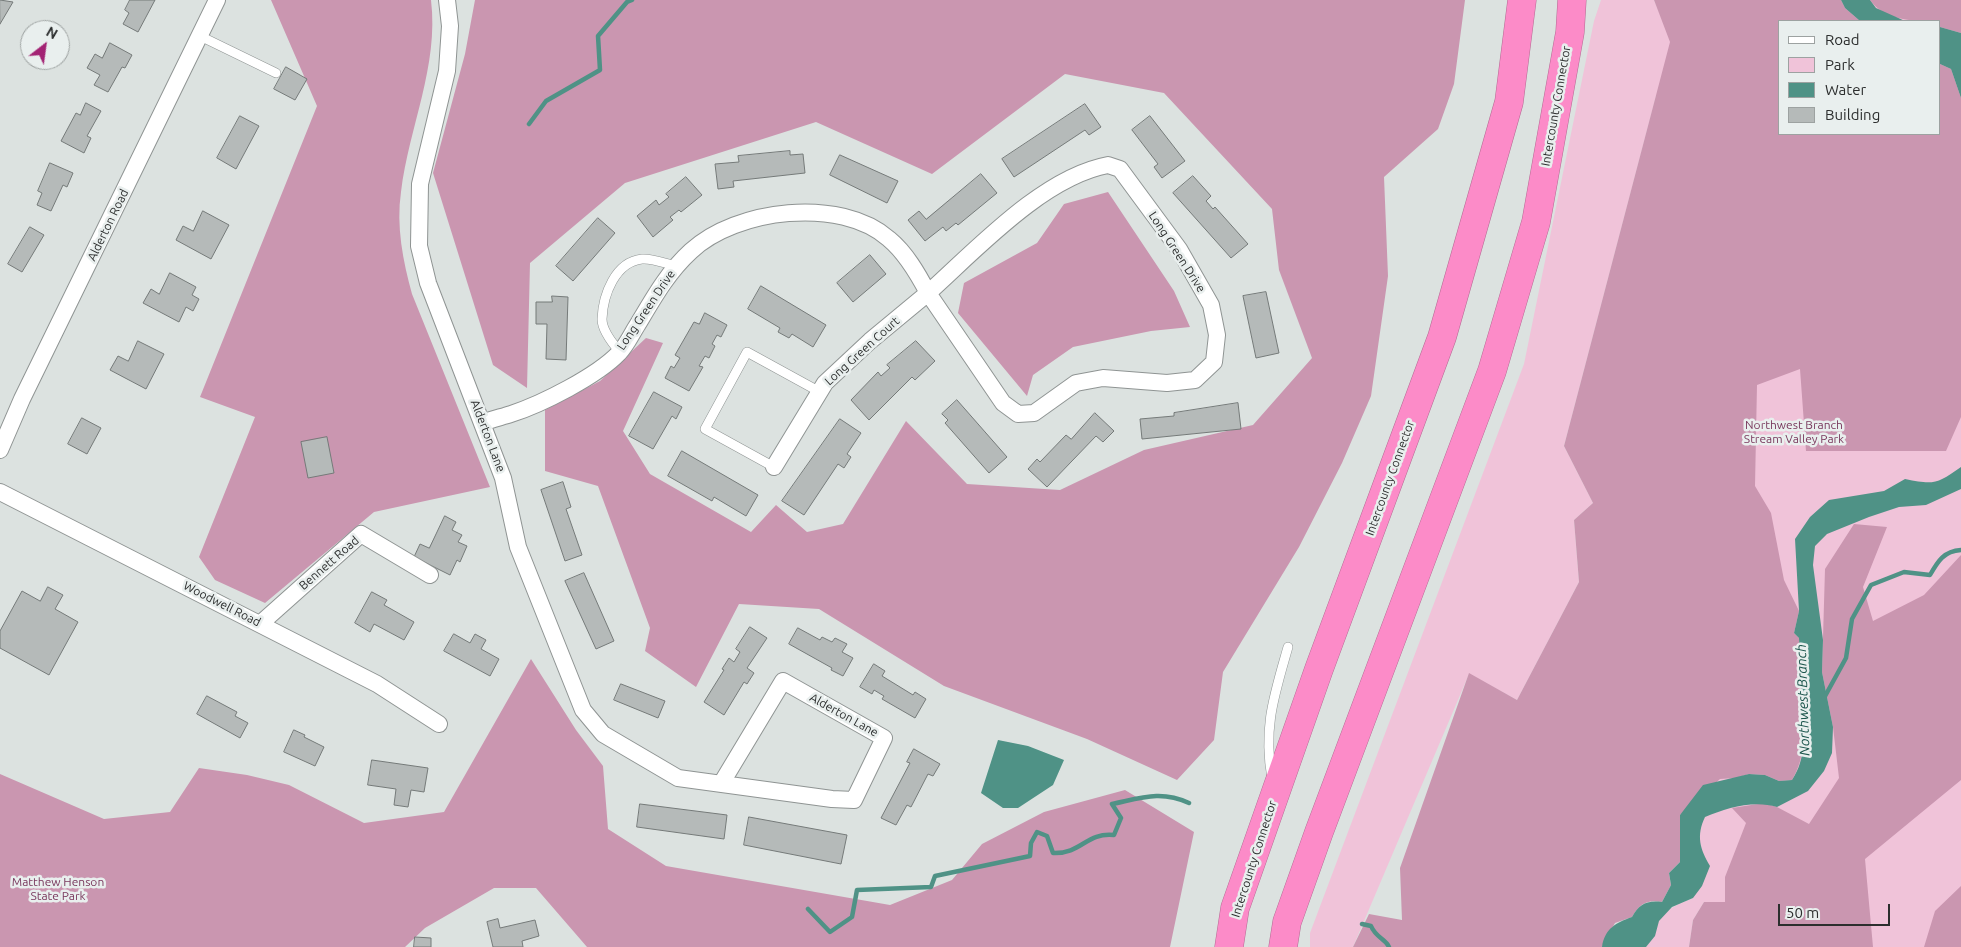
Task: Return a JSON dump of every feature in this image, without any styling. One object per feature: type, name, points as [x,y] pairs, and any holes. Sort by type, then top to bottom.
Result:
[{"type":"highway","name":"Intercounty Connector","points":[[1228,947],[1235,908],[1319,669],[1442,337],[1509,102],[1522,0]]},
{"type":"highway","name":"Intercounty Connector","points":[[1283,947],[1287,922],[1319,832],[1492,371],[1536,222],[1570,32],[1572,0]]},
{"type":"street","name":"Alderton Road","points":[[0,450],[27,390],[217,0]]},
{"type":"street","name":"Alderton Lane","points":[[447,0],[450,26],[447,71],[420,184],[420,246],[428,283],[503,478],[518,546],[583,710],[603,734],[678,778],[721,784],[854,800],[884,738],[783,681],[721,784]]},
{"type":"street","name":"Long Green Drive","points":[[482,422],[512,414],[586,379],[620,352],[668,274],[692,250],[717,232],[753,219],[789,213],[824,212],[866,225],[888,238],[917,271],[928,293],[998,395],[1018,414],[1034,413],[1076,383],[1103,378],[1167,383],[1195,380],[1214,362],[1217,335],[1211,305],[1179,250],[1148,207],[1120,169],[1108,165],[1090,168],[1068,179],[1015,214],[928,293]]},
{"type":"street","name":"Long Green Court","points":[[774,468],[825,384],[870,341],[928,293]]},
{"type":"street","name":"Woodwell Road","points":[[0,492],[377,684],[439,724]]},
{"type":"street","name":"Bennett Road","points":[[260,624],[361,534],[430,575]]},
{"type":"lane","points":[[200,36],[276,73]]},
{"type":"lane","points":[[620,352],[612,344],[602,320],[610,282],[626,265],[643,258],[676,266]]},
{"type":"lane","points":[[774,468],[705,429],[747,352],[820,392]]},
{"type":"lane","points":[[1274,797],[1270,767],[1268,720],[1288,647]]},
{"type":"green space","points":[[271,0],[431,0],[431,49],[401,192],[399,218],[401,243],[412,294],[490,487],[374,512],[265,603],[215,580],[199,557],[255,417],[200,397],[317,106]]},
{"type":"green space","points":[[475,0],[1465,0],[1454,84],[1438,129],[1384,177],[1388,276],[1371,396],[1342,463],[1299,547],[1223,672],[1214,740],[1177,780],[1087,739],[944,686],[819,609],[739,604],[696,687],[645,651],[650,628],[598,486],[545,471],[545,410],[600,381],[646,338],[663,343],[623,431],[650,474],[751,532],[776,505],[807,532],[843,524],[906,421],[967,484],[1060,490],[1144,450],[1253,425],[1312,358],[1279,270],[1272,209],[1164,93],[1065,74],[932,174],[816,122],[625,183],[530,263],[527,388],[493,365],[433,173],[465,54]]},
{"type":"green space","name":"Northwest Branch Stream Valley Park","points":[[1601,0],[1654,0],[1662,19],[1663,0],[1961,0],[1961,947],[1715,947],[1707,902],[1704,902],[1693,920],[1689,947],[1646,947],[1664,913],[1693,898],[1645,565],[1656,96],[1564,446],[1593,503],[1574,520],[1579,582],[1517,700],[1469,674],[1353,947],[1310,947],[1310,933],[1524,364],[1594,21]]},
{"type":"green space","points":[[1654,0],[1841,0],[1845,8],[1859,20],[1778,20],[1778,135],[1941,135],[1941,64],[1951,69],[1961,98],[1961,417],[1946,451],[1806,451],[1800,369],[1757,385],[1755,486],[1771,513],[1784,580],[1799,611],[1794,633],[1799,638],[1801,689],[1810,697],[1810,705],[1800,712],[1802,747],[1800,763],[1792,780],[1779,781],[1765,775],[1749,774],[1736,778],[1720,779],[1680,815],[1680,862],[1669,873],[1671,885],[1662,902],[1648,902],[1641,906],[1632,917],[1615,923],[1602,947],[1353,947],[1369,914],[1402,920],[1400,868],[1469,673],[1517,700],[1579,582],[1574,520],[1593,503],[1564,446],[1670,42]]},
{"type":"green space","points":[[1870,0],[1961,0],[1961,33],[1941,27],[1941,20],[1902,19],[1884,13]]},
{"type":"green space","points":[[1108,192],[1174,291],[1190,327],[1151,331],[1073,347],[1033,375],[1027,396],[958,313],[964,283],[1037,243],[1064,204]]},
{"type":"green space","points":[[1854,524],[1887,527],[1863,587],[1873,621],[1924,595],[1961,555],[1961,780],[1865,859],[1873,947],[1689,947],[1693,920],[1704,902],[1725,902],[1725,877],[1746,823],[1732,808],[1764,803],[1777,807],[1809,824],[1839,778],[1833,727],[1822,672],[1825,569]]},
{"type":"green space","name":"Matthew Henson State Park","points":[[531,659],[576,730],[603,766],[608,829],[666,866],[890,905],[952,880],[982,844],[1044,812],[1125,790],[1194,832],[1170,947],[587,947],[536,888],[494,888],[425,928],[405,947],[0,947],[0,774],[104,819],[170,812],[199,768],[247,775],[289,785],[364,823],[444,812]]},
{"type":"green space","points":[[1961,886],[1961,947],[1924,947],[1935,911]]},
{"type":"water","points":[[1841,0],[1870,0],[1876,8],[1903,20],[1859,20],[1845,8]]},
{"type":"water","points":[[1941,27],[1961,33],[1961,98],[1951,69],[1941,64]]},
{"type":"water","points":[[1961,467],[1961,489],[1926,505],[1899,507],[1869,517],[1827,534],[1815,546],[1813,565],[1823,640],[1822,672],[1833,727],[1832,753],[1824,771],[1808,791],[1777,807],[1759,804],[1740,806],[1705,817],[1702,824],[1700,842],[1710,866],[1702,886],[1693,898],[1672,907],[1659,921],[1655,936],[1646,947],[1602,947],[1606,935],[1612,927],[1632,917],[1641,906],[1648,902],[1662,902],[1671,885],[1669,873],[1680,862],[1680,815],[1703,785],[1749,774],[1765,775],[1779,781],[1792,780],[1797,772],[1803,747],[1800,712],[1810,705],[1810,697],[1801,690],[1799,638],[1794,633],[1799,611],[1795,539],[1810,517],[1829,500],[1884,491],[1905,479],[1935,482]]},
{"type":"water","points":[[998,740],[1028,746],[1064,760],[1053,785],[1018,808],[1003,808],[981,793]]},
{"type":"building","points":[[0,0],[13,2],[0,24]]},
{"type":"building","points":[[130,0],[155,0],[138,32],[123,24],[129,13],[125,10]]},
{"type":"building","points":[[110,43],[132,55],[125,68],[122,67],[108,92],[94,85],[100,75],[87,68],[95,54],[102,58]]},
{"type":"building","points":[[286,67],[307,79],[295,100],[274,89]]},
{"type":"building","points":[[86,103],[101,111],[87,136],[91,138],[84,153],[61,141],[76,113],[80,115]]},
{"type":"building","points":[[1085,104],[1101,127],[1089,135],[1085,130],[1014,177],[1002,159]]},
{"type":"building","points":[[240,116],[259,126],[236,169],[217,158]]},
{"type":"building","points":[[1150,116],[1185,161],[1162,178],[1154,167],[1158,164],[1132,130]]},
{"type":"building","points":[[790,151],[790,155],[803,154],[805,173],[733,181],[734,187],[718,189],[715,164],[739,162],[738,156]]},
{"type":"building","points":[[840,155],[898,181],[887,203],[830,175]]},
{"type":"building","points":[[50,163],[73,173],[67,187],[63,185],[51,211],[37,205],[42,193],[38,191]]},
{"type":"building","points":[[981,174],[997,193],[958,225],[956,223],[946,231],[943,227],[925,241],[908,220],[919,211],[926,219]]},
{"type":"building","points":[[1193,176],[1211,196],[1206,201],[1213,209],[1215,207],[1248,244],[1231,258],[1173,193]]},
{"type":"building","points":[[686,177],[702,195],[681,212],[679,210],[670,217],[673,220],[653,237],[637,216],[656,200],[659,205],[669,197],[666,194]]},
{"type":"building","points":[[203,211],[229,225],[211,259],[176,240],[183,226],[193,231]]},
{"type":"building","points":[[598,218],[615,233],[573,281],[556,266]]},
{"type":"building","points":[[30,227],[44,235],[22,272],[8,264]]},
{"type":"building","points":[[870,255],[886,274],[853,302],[837,283]]},
{"type":"building","points":[[170,273],[196,287],[192,295],[199,299],[193,311],[186,307],[179,322],[143,303],[151,289],[159,294]]},
{"type":"building","points":[[761,286],[826,325],[813,347],[792,334],[789,338],[778,332],[780,328],[748,309]]},
{"type":"building","points":[[1266,292],[1279,353],[1256,358],[1243,296]]},
{"type":"building","points":[[552,296],[568,297],[566,360],[546,359],[547,324],[536,324],[536,302],[552,302]]},
{"type":"building","points":[[705,313],[727,325],[721,337],[717,335],[712,344],[715,346],[709,358],[705,356],[699,366],[703,367],[689,391],[665,378],[671,366],[674,368],[680,358],[675,355],[694,322],[699,324]]},
{"type":"building","points":[[138,341],[164,354],[146,389],[110,370],[118,356],[128,361]]},
{"type":"building","points":[[916,341],[935,361],[915,380],[912,377],[869,420],[851,400],[878,372],[881,376],[890,368],[887,365]]},
{"type":"building","points":[[654,392],[682,407],[676,419],[672,416],[653,449],[629,436]]},
{"type":"building","points":[[957,400],[1007,457],[989,473],[945,423],[948,420],[942,414]]},
{"type":"building","points":[[1238,403],[1241,429],[1142,439],[1140,419],[1174,416],[1174,413]]},
{"type":"building","points":[[1095,413],[1114,431],[1103,442],[1096,436],[1047,487],[1028,469],[1037,459],[1040,462],[1066,435],[1071,439]]},
{"type":"building","points":[[82,418],[101,428],[87,454],[68,444]]},
{"type":"building","points":[[840,419],[861,433],[847,454],[851,457],[844,468],[838,464],[804,515],[782,501]]},
{"type":"building","points":[[327,437],[334,473],[308,478],[301,442]]},
{"type":"building","points":[[682,451],[758,495],[746,516],[714,497],[712,501],[668,476]]},
{"type":"building","points":[[563,482],[571,507],[566,509],[582,555],[565,561],[541,490]]},
{"type":"building","points":[[445,516],[456,522],[452,530],[462,535],[458,542],[467,546],[460,562],[457,560],[450,575],[414,557],[420,544],[429,548]]},
{"type":"building","points":[[584,573],[614,641],[596,649],[565,581]]},
{"type":"building","points":[[48,587],[63,595],[55,609],[78,622],[49,675],[0,648],[0,631],[22,591],[40,601]]},
{"type":"building","points":[[372,592],[387,600],[384,605],[414,622],[404,640],[374,624],[370,632],[355,623]]},
{"type":"building","points":[[750,627],[767,638],[747,668],[754,673],[747,684],[744,682],[724,715],[704,702],[724,670],[722,669],[729,658],[734,662],[740,652],[736,649]]},
{"type":"building","points":[[798,628],[820,640],[822,637],[832,642],[835,638],[847,644],[842,652],[853,658],[843,676],[789,644]]},
{"type":"building","points":[[454,634],[470,643],[475,634],[486,640],[481,649],[499,659],[490,676],[444,651]]},
{"type":"building","points":[[874,664],[885,671],[882,676],[913,695],[915,692],[926,699],[915,718],[882,699],[884,696],[874,690],[872,694],[860,687]]},
{"type":"building","points":[[621,684],[665,701],[658,718],[614,700]]},
{"type":"building","points":[[207,696],[237,712],[235,716],[248,723],[240,738],[197,714]]},
{"type":"building","points":[[294,730],[324,747],[315,766],[284,752]]},
{"type":"building","points":[[914,749],[940,764],[933,776],[928,774],[911,807],[907,805],[896,825],[881,818],[910,763],[907,762]]},
{"type":"building","points":[[372,760],[428,768],[424,792],[411,790],[408,807],[394,805],[396,789],[368,785]]},
{"type":"building","points":[[640,804],[727,815],[724,839],[637,827]]},
{"type":"building","points":[[749,817],[847,835],[841,864],[744,845]]},
{"type":"building","points":[[498,919],[500,928],[535,920],[539,936],[522,941],[523,947],[493,947],[487,922]]},
{"type":"building","points":[[415,937],[431,938],[431,947],[414,947]]},
{"type":"waterway","points":[[529,124],[546,101],[600,70],[598,36],[627,2],[632,0]]},
{"type":"waterway","points":[[1824,698],[1846,658],[1852,619],[1871,585],[1904,572],[1930,575],[1942,558],[1950,552],[1961,550]]},
{"type":"waterway","points":[[808,909],[830,932],[852,917],[857,890],[931,887],[935,876],[1030,856],[1031,843],[1037,832],[1047,836],[1053,853],[1071,850],[1097,837],[1114,835],[1121,818],[1112,804],[1151,796],[1169,797],[1189,803]]},
{"type":"waterway","points":[[1362,924],[1371,926],[1375,933],[1389,947]]},
{"type":"water label","name":"Northwest Branch","points":[[1803,700]]}]
